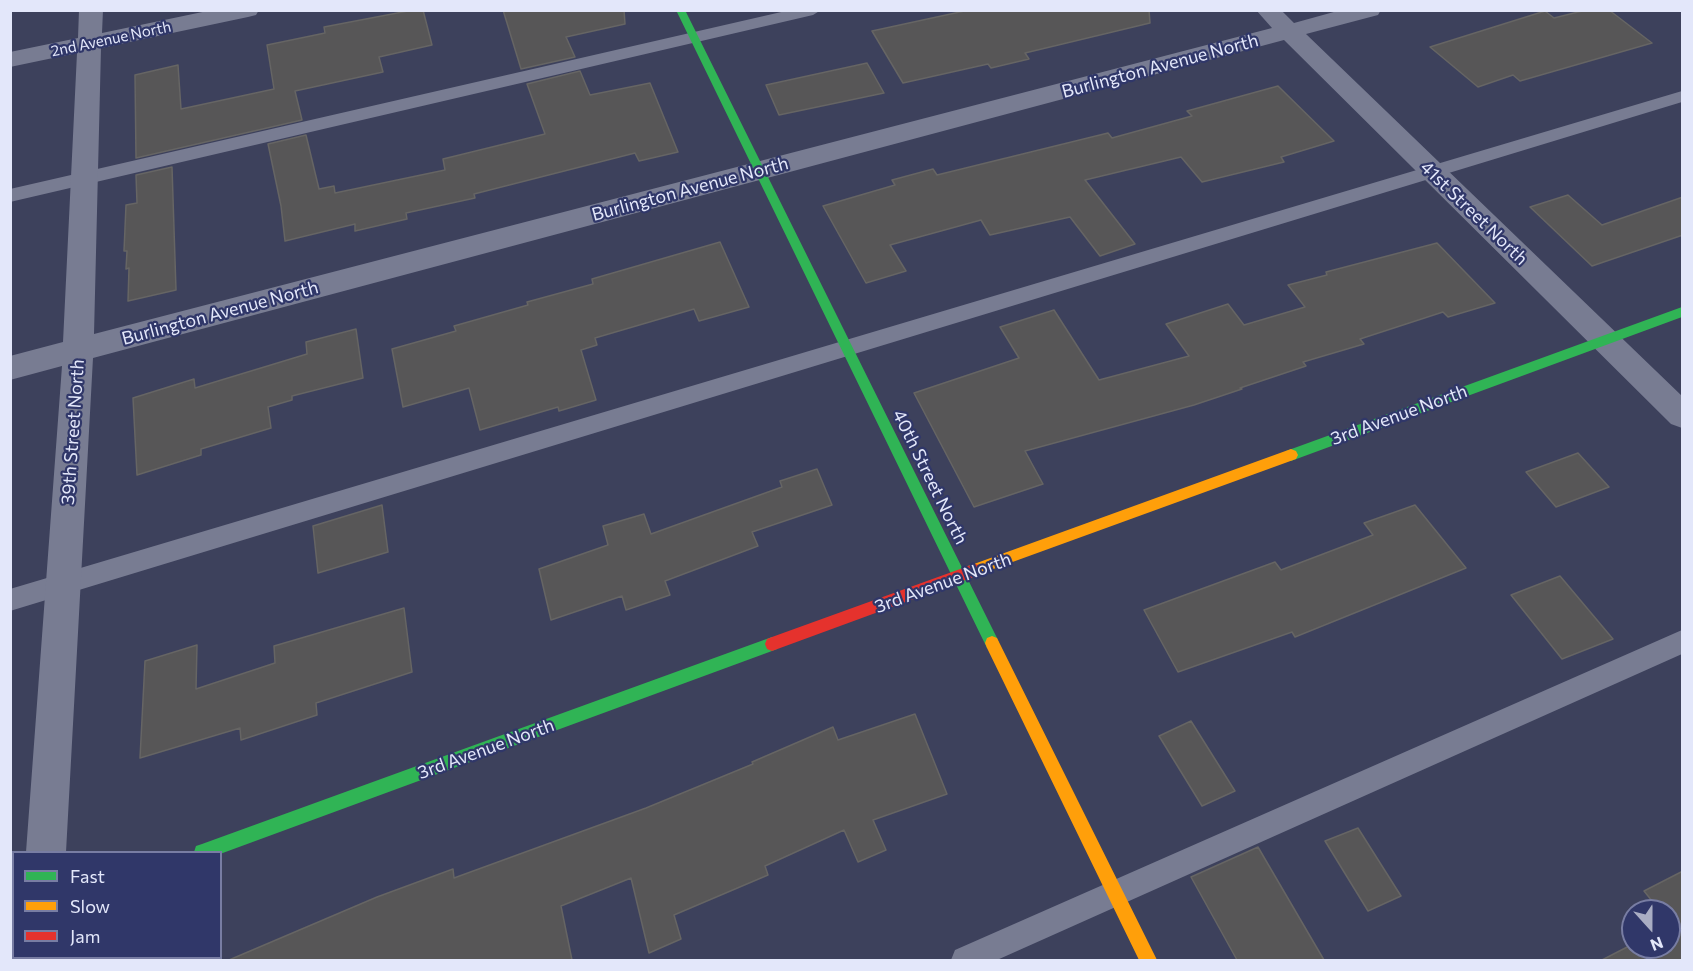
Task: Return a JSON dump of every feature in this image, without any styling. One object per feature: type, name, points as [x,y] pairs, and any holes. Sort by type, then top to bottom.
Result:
[{"type":"street","name":"39th Street North","points":[[46,851],[78,350],[91,10]]},
{"type":"street","name":"2nd Avenue North","points":[[10,60],[248,10]]},
{"type":"street","name":"40th Street North","points":[[680,10],[1148,960]]},
{"type":"street","name":"41st Street North","points":[[1267,10],[1683,415]]},
{"type":"street","name":"Burlington Avenue North","points":[[10,368],[1370,10]]},
{"type":"street","name":"3rd Avenue North","points":[[205,851],[1683,312]]},
{"type":"lane","points":[[10,196],[813,10]]},
{"type":"lane","points":[[10,600],[845,346],[1683,96]]},
{"type":"lane","points":[[964,960],[1683,642]]},
{"type":"building","points":[[423,10],[432,45],[379,57],[383,72],[295,91],[302,120],[136,158],[135,75],[178,65],[181,109],[274,89],[267,45],[325,33],[324,27]]},
{"type":"building","points":[[503,10],[624,10],[625,24],[566,37],[575,57],[521,69]]},
{"type":"building","points":[[969,10],[1149,10],[1150,23],[1025,53],[1029,59],[991,68],[988,64],[903,83],[872,31]]},
{"type":"building","points":[[1586,10],[1609,10],[1652,43],[1520,81],[1513,75],[1478,87],[1430,47],[1545,11],[1554,18]]},
{"type":"building","points":[[867,63],[884,93],[779,115],[766,85]]},
{"type":"building","points":[[580,71],[590,95],[650,83],[678,152],[639,161],[635,153],[474,194],[475,198],[406,213],[407,219],[355,231],[355,224],[285,241],[281,206],[268,144],[306,135],[319,189],[334,186],[335,193],[445,170],[443,159],[545,134],[527,84]]},
{"type":"building","points":[[1278,86],[1334,141],[1281,157],[1284,162],[1202,182],[1181,157],[1085,180],[1135,244],[1100,256],[1070,217],[990,235],[981,220],[890,245],[906,271],[866,283],[823,206],[895,185],[892,180],[933,169],[937,175],[1108,133],[1112,138],[1192,116],[1187,111]]},
{"type":"building","points":[[172,167],[176,290],[128,301],[129,268],[126,269],[127,251],[124,251],[126,205],[137,203],[136,175]]},
{"type":"building","points":[[1568,195],[1602,225],[1683,197],[1683,235],[1592,266],[1530,207]]},
{"type":"building","points":[[720,242],[749,307],[699,321],[694,309],[595,338],[597,345],[581,350],[596,400],[559,411],[558,407],[480,430],[469,388],[403,407],[392,349],[456,331],[454,326],[528,305],[527,302],[593,284],[592,279]]},
{"type":"building","points":[[1437,243],[1495,303],[1448,317],[1443,312],[1360,339],[1364,344],[1303,362],[1306,366],[1194,405],[1025,451],[1043,484],[974,507],[914,393],[1019,358],[1000,327],[1054,310],[1099,380],[1189,356],[1166,324],[1228,304],[1244,325],[1305,307],[1288,285],[1327,275],[1326,272]]},
{"type":"building","points":[[356,329],[363,378],[292,396],[292,400],[268,407],[271,428],[201,449],[201,455],[137,475],[133,398],[194,379],[195,388],[307,354],[306,342]]},
{"type":"building","points":[[1578,453],[1609,487],[1556,507],[1526,472]]},
{"type":"building","points":[[817,469],[832,505],[752,532],[758,546],[665,581],[670,595],[626,610],[622,596],[551,620],[539,569],[608,545],[603,526],[644,514],[651,534],[782,487],[780,481]]},
{"type":"building","points":[[382,505],[388,552],[318,573],[313,526]]},
{"type":"building","points":[[1415,505],[1466,568],[1295,637],[1292,632],[1178,672],[1144,610],[1275,562],[1281,570],[1373,535],[1364,523]]},
{"type":"building","points":[[1560,576],[1613,639],[1562,659],[1511,595]]},
{"type":"building","points":[[404,608],[412,672],[316,703],[317,715],[241,740],[240,728],[140,758],[145,661],[197,645],[196,689],[275,663],[274,646]]},
{"type":"building","points":[[915,714],[947,794],[873,820],[886,850],[858,862],[844,830],[765,866],[768,875],[674,915],[681,939],[649,953],[631,878],[561,906],[572,960],[229,960],[377,897],[453,869],[454,878],[646,808],[753,764],[752,762],[833,727],[838,740]]},
{"type":"building","points":[[1191,721],[1235,791],[1202,806],[1159,736]]},
{"type":"building","points":[[1358,828],[1401,896],[1368,911],[1325,841]]},
{"type":"building","points":[[1258,847],[1324,960],[1237,960],[1191,877]]},
{"type":"building","points":[[1683,871],[1683,960],[1602,960],[1621,950],[1621,959],[1681,959],[1681,899],[1650,899],[1644,891]]},
{"type":"traffic: fast","points":[[680,10],[992,643]]},
{"type":"traffic: fast","points":[[1291,455],[1682,312]]},
{"type":"traffic: fast","points":[[205,851],[772,644]]},
{"type":"traffic: slow","points":[[974,570],[1291,455]]},
{"type":"traffic: slow","points":[[992,643],[1148,960]]},
{"type":"traffic: jam","points":[[772,644],[974,570]]}]
